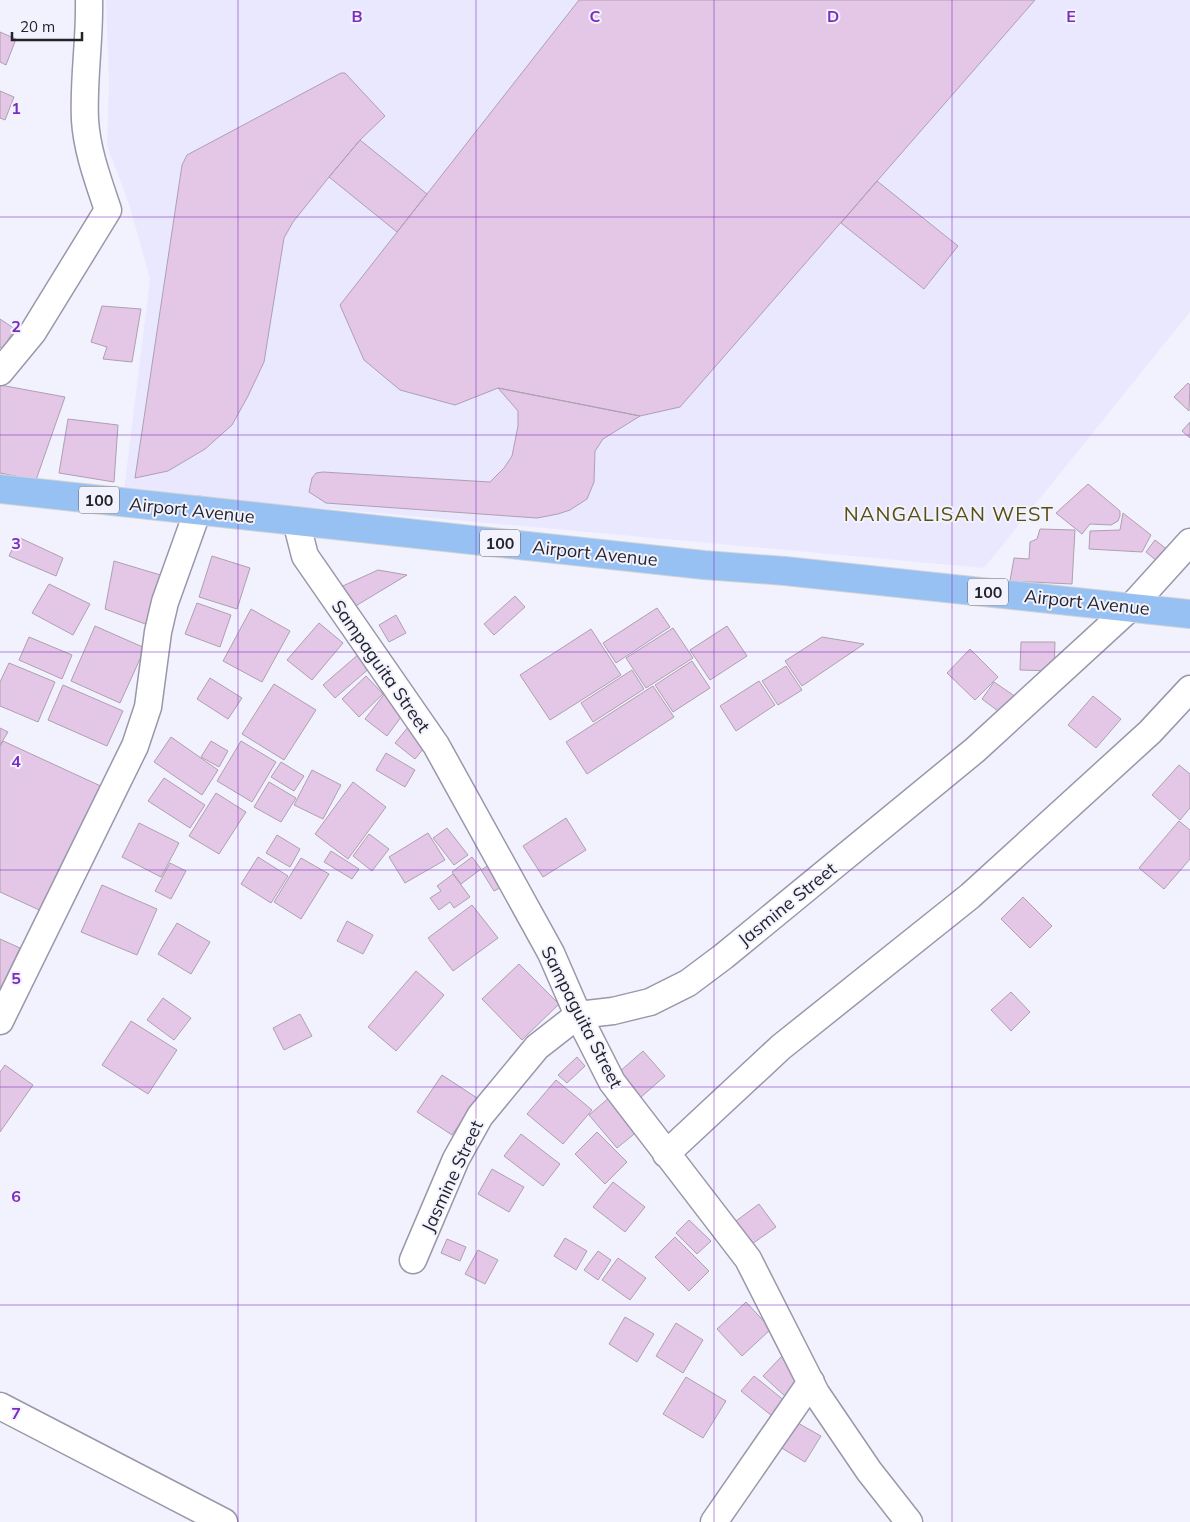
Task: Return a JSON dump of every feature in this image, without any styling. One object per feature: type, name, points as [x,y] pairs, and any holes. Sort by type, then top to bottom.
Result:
[{"type":"main road","name":"Airport Avenue","points":[[0,490],[704,565],[785,571],[1190,614]]},
{"type":"street","points":[[0,372],[33,332],[108,210],[90,156],[85,122],[89,0]]},
{"type":"street","points":[[0,1021],[135,746],[148,707],[158,632],[165,602],[198,510]]},
{"type":"street","name":"Sampaguita Street","points":[[296,521],[305,556],[436,745],[551,953],[578,1015],[612,1082],[748,1259],[810,1382],[869,1470],[910,1522]]},
{"type":"street","name":"Jasmine Street","points":[[414,1260],[456,1159],[480,1116],[537,1047],[578,1015],[613,1011],[650,1002],[688,983],[724,956],[975,750],[1131,607],[1190,542]]},
{"type":"street","points":[[666,1154],[781,1047],[970,896],[1150,732],[1190,688]]},
{"type":"street","points":[[714,1522],[810,1382]]},
{"type":"street","points":[[0,1406],[224,1522]]},
{"type":"shaded area","points":[[106,0],[1190,0],[1190,312],[984,568],[124,490],[150,279],[130,207],[107,146],[109,81]]},
{"type":"building","points":[[579,0],[1035,0],[680,407],[640,416],[498,388],[455,405],[400,390],[364,360],[340,305]]},
{"type":"building","points":[[0,32],[16,39],[6,65],[0,62]]},
{"type":"building","points":[[341,73],[345,73],[385,116],[360,140],[329,177],[293,222],[284,238],[264,362],[248,396],[232,425],[205,449],[168,471],[135,478],[182,165],[187,155]]},
{"type":"building","points":[[0,91],[14,97],[5,120],[0,118]]},
{"type":"building","points":[[360,140],[427,194],[397,232],[329,177]]},
{"type":"building","points":[[877,181],[958,246],[924,289],[841,223]]},
{"type":"building","points":[[102,306],[141,309],[132,362],[103,359],[107,347],[91,342]]},
{"type":"building","points":[[0,319],[15,329],[2,349],[0,347]]},
{"type":"building","points":[[1188,383],[1190,385],[1189,411],[1174,397]]},
{"type":"building","points":[[0,385],[65,397],[36,480],[0,473]]},
{"type":"building","points":[[498,388],[640,416],[603,439],[595,451],[594,482],[587,499],[570,510],[558,514],[537,518],[326,503],[309,492],[312,478],[316,473],[323,472],[490,482],[504,468],[512,456],[518,426],[518,411]]},
{"type":"building","points":[[68,419],[118,425],[114,482],[59,473]]},
{"type":"building","points":[[1190,422],[1190,438],[1182,431]]},
{"type":"building","points":[[1088,484],[1120,511],[1120,516],[1118,521],[1111,525],[1090,524],[1082,534],[1056,513]]},
{"type":"building","points":[[1123,513],[1151,535],[1142,552],[1089,549],[1090,531],[1120,530]]},
{"type":"building","points":[[1040,529],[1075,530],[1072,584],[1010,581],[1014,558],[1029,559],[1030,542],[1037,539]]},
{"type":"building","points":[[18,537],[63,558],[56,576],[9,556]]},
{"type":"building","points":[[1155,540],[1173,554],[1164,567],[1146,552]]},
{"type":"building","points":[[212,556],[250,568],[237,609],[199,597]]},
{"type":"building","points":[[114,561],[167,577],[148,625],[105,609]]},
{"type":"building","points":[[378,570],[407,575],[349,610],[334,590]]},
{"type":"building","points":[[49,584],[90,604],[73,635],[32,613]]},
{"type":"building","points":[[515,596],[525,607],[494,635],[484,624]]},
{"type":"building","points":[[197,603],[231,615],[220,647],[185,634]]},
{"type":"building","points":[[657,608],[670,627],[616,663],[603,643]]},
{"type":"building","points":[[251,609],[290,631],[262,682],[223,661]]},
{"type":"building","points":[[396,615],[406,633],[389,642],[379,625]]},
{"type":"building","points":[[319,623],[343,643],[312,680],[287,660]]},
{"type":"building","points":[[95,626],[145,648],[120,703],[71,681]]},
{"type":"building","points":[[727,626],[747,656],[710,680],[690,650]]},
{"type":"building","points":[[673,628],[693,658],[646,688],[626,658]]},
{"type":"building","points":[[591,629],[621,675],[550,720],[520,675]]},
{"type":"building","points":[[29,637],[72,655],[62,679],[19,660]]},
{"type":"building","points":[[822,637],[864,644],[802,686],[785,661]]},
{"type":"building","points":[[1021,642],[1055,642],[1054,671],[1020,670]]},
{"type":"building","points":[[970,649],[998,677],[975,700],[947,673]]},
{"type":"building","points":[[360,653],[372,666],[335,698],[323,685]]},
{"type":"building","points":[[692,661],[710,688],[673,712],[655,685]]},
{"type":"building","points":[[9,663],[55,682],[38,722],[0,706],[0,682]]},
{"type":"building","points":[[786,666],[802,690],[778,705],[762,681]]},
{"type":"building","points":[[632,670],[644,689],[593,722],[581,703]]},
{"type":"building","points":[[366,676],[383,694],[359,717],[342,699]]},
{"type":"building","points":[[210,678],[242,698],[228,719],[197,699]]},
{"type":"building","points":[[759,681],[775,705],[736,731],[720,706]]},
{"type":"building","points":[[994,682],[1019,699],[1006,717],[982,699]]},
{"type":"building","points":[[274,684],[316,710],[284,760],[242,734]]},
{"type":"building","points":[[63,685],[123,711],[107,746],[48,720]]},
{"type":"building","points":[[653,686],[674,717],[587,774],[566,742]]},
{"type":"building","points":[[386,692],[407,709],[387,736],[365,719]]},
{"type":"building","points":[[1093,696],[1121,719],[1096,748],[1068,725]]},
{"type":"building","points":[[409,726],[429,742],[415,759],[395,743]]},
{"type":"building","points":[[0,728],[8,732],[0,745]]},
{"type":"building","points":[[171,737],[218,770],[202,795],[154,762]]},
{"type":"building","points":[[3,741],[105,788],[48,914],[0,892],[0,747]]},
{"type":"building","points":[[211,741],[228,751],[219,767],[201,757]]},
{"type":"building","points":[[241,741],[276,762],[252,802],[217,781]]},
{"type":"building","points":[[386,753],[415,770],[405,787],[376,770]]},
{"type":"building","points":[[281,762],[304,776],[294,791],[271,777]]},
{"type":"building","points":[[1179,765],[1190,774],[1190,808],[1180,820],[1152,795]]},
{"type":"building","points":[[312,770],[341,785],[323,819],[294,805]]},
{"type":"building","points":[[164,778],[205,805],[190,828],[148,801]]},
{"type":"building","points":[[269,782],[296,798],[281,822],[254,807]]},
{"type":"building","points":[[353,782],[386,807],[348,859],[315,834]]},
{"type":"building","points":[[216,793],[246,812],[219,854],[189,836]]},
{"type":"building","points":[[566,818],[586,850],[543,877],[523,846]]},
{"type":"building","points":[[1179,821],[1190,830],[1190,859],[1164,889],[1139,868]]},
{"type":"building","points":[[139,823],[179,843],[161,877],[122,857]]},
{"type":"building","points":[[447,828],[468,855],[454,865],[433,838]]},
{"type":"building","points":[[428,833],[445,860],[405,883],[389,857]]},
{"type":"building","points":[[369,834],[389,849],[372,871],[353,856]]},
{"type":"building","points":[[277,835],[300,849],[290,867],[266,853]]},
{"type":"building","points":[[331,851],[359,869],[352,879],[324,862]]},
{"type":"building","points":[[258,857],[288,876],[271,903],[241,884]]},
{"type":"building","points":[[472,857],[481,869],[461,884],[452,872]]},
{"type":"building","points":[[301,858],[329,874],[301,919],[274,902]]},
{"type":"building","points":[[496,861],[509,883],[494,891],[481,870]]},
{"type":"building","points":[[170,863],[186,871],[171,899],[155,891]]},
{"type":"building","points":[[453,874],[470,897],[454,908],[450,902],[439,910],[430,898],[441,891],[437,886]]},
{"type":"building","points":[[102,885],[157,909],[137,955],[81,932]]},
{"type":"building","points":[[1023,897],[1052,926],[1030,948],[1001,919]]},
{"type":"building","points":[[472,905],[498,938],[453,971],[428,938]]},
{"type":"building","points":[[347,921],[373,935],[363,954],[337,941]]},
{"type":"building","points":[[177,923],[210,942],[191,974],[158,954]]},
{"type":"building","points":[[0,939],[20,948],[1,988],[0,988]]},
{"type":"building","points":[[519,964],[559,1004],[522,1040],[482,999]]},
{"type":"building","points":[[416,971],[444,995],[396,1051],[368,1027]]},
{"type":"building","points":[[1011,992],[1030,1012],[1011,1031],[991,1010]]},
{"type":"building","points":[[163,998],[191,1018],[174,1040],[147,1020]]},
{"type":"building","points":[[300,1014],[312,1036],[284,1050],[273,1028]]},
{"type":"building","points":[[131,1021],[177,1050],[148,1094],[102,1065]]},
{"type":"building","points":[[643,1051],[665,1076],[640,1098],[618,1073]]},
{"type":"building","points":[[577,1057],[585,1066],[567,1083],[558,1075]]},
{"type":"building","points":[[5,1065],[33,1085],[0,1132],[0,1072]]},
{"type":"building","points":[[442,1075],[477,1098],[452,1135],[417,1112]]},
{"type":"building","points":[[556,1080],[592,1110],[563,1144],[527,1114]]},
{"type":"building","points":[[610,1097],[639,1130],[617,1148],[589,1115]]},
{"type":"building","points":[[597,1132],[627,1162],[605,1184],[575,1154]]},
{"type":"building","points":[[521,1134],[560,1164],[543,1186],[504,1156]]},
{"type":"building","points":[[492,1169],[524,1187],[509,1212],[478,1194]]},
{"type":"building","points":[[613,1182],[645,1207],[625,1232],[593,1207]]},
{"type":"building","points":[[759,1204],[776,1227],[752,1244],[736,1221]]},
{"type":"building","points":[[689,1220],[711,1241],[697,1254],[676,1233]]},
{"type":"building","points":[[675,1237],[709,1271],[689,1291],[655,1257]]},
{"type":"building","points":[[565,1238],[587,1251],[576,1270],[554,1256]]},
{"type":"building","points":[[447,1239],[466,1247],[460,1261],[441,1253]]},
{"type":"building","points":[[478,1250],[498,1260],[485,1284],[465,1274]]},
{"type":"building","points":[[598,1251],[611,1260],[598,1280],[584,1270]]},
{"type":"building","points":[[618,1258],[646,1278],[630,1300],[602,1280]]},
{"type":"building","points":[[746,1302],[771,1329],[742,1356],[717,1329]]},
{"type":"building","points":[[625,1317],[654,1334],[637,1362],[609,1344]]},
{"type":"building","points":[[676,1323],[703,1340],[683,1373],[656,1356]]},
{"type":"building","points":[[782,1356],[806,1377],[787,1398],[763,1376]]},
{"type":"building","points":[[754,1376],[785,1401],[772,1416],[741,1391]]},
{"type":"building","points":[[686,1377],[726,1401],[703,1438],[663,1414]]},
{"type":"building","points":[[796,1422],[821,1436],[805,1462],[780,1447]]},
{"type":"district","name":"NANGALISAN WEST","points":[[949,513]]}]
